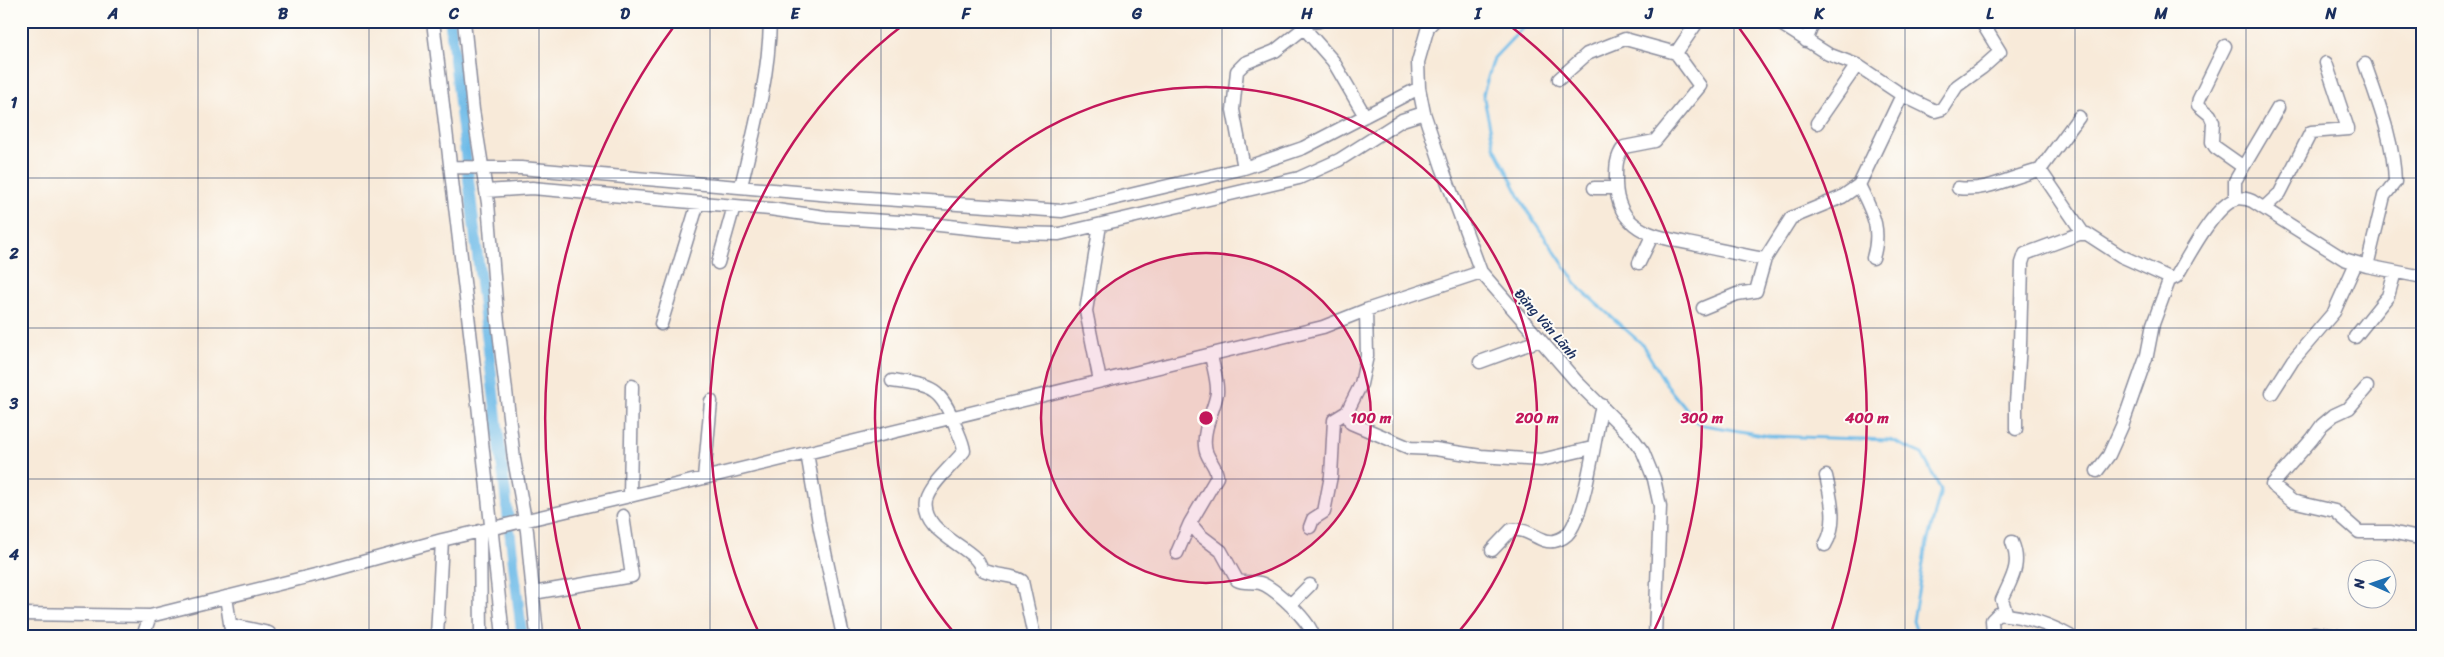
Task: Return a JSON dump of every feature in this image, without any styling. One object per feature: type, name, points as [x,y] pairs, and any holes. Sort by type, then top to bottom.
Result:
[{"type":"street","points":[[433,21],[456,167],[503,636]]},
{"type":"street","points":[[464,21],[480,167],[486,191],[497,314],[514,459],[533,593],[537,636]]},
{"type":"street","points":[[741,186],[757,121],[770,42],[770,21]]},
{"type":"street","points":[[1244,168],[1233,110],[1237,71],[1246,63],[1275,51],[1303,24],[1319,21]]},
{"type":"street","points":[[1676,53],[1698,21]]},
{"type":"street","points":[[1776,21],[1806,42],[1828,54],[1857,65],[1902,95],[1929,110],[1942,109],[1956,86],[1996,57],[2000,52],[1981,21]]},
{"type":"street","points":[[1806,42],[1814,21]]},
{"type":"street","name":"Đặng Văn Lãnh","points":[[1429,23],[1418,62],[1419,88],[1424,113],[1480,272],[1576,381],[1602,405],[1637,444],[1658,489],[1660,526],[1655,636]]},
{"type":"street","points":[[1303,24],[1333,61],[1365,116]]},
{"type":"street","points":[[1559,79],[1587,54],[1625,39],[1676,53],[1700,86],[1655,140],[1624,147],[1618,155],[1616,188],[1619,206],[1634,225],[1652,236],[1765,259]]},
{"type":"street","points":[[2225,46],[2199,99],[2198,105],[2210,115],[2213,122],[2212,142],[2215,147],[2242,166]]},
{"type":"street","points":[[2264,208],[2280,193],[2311,132],[2348,129],[2326,63]]},
{"type":"street","points":[[2272,393],[2293,360],[2334,312],[2362,264],[2384,196],[2395,182],[2393,155],[2365,64]]},
{"type":"street","points":[[1817,123],[1857,65]]},
{"type":"street","points":[[456,167],[521,168],[854,197],[1062,211],[1244,168],[1303,148],[1419,88]]},
{"type":"street","points":[[1702,308],[1737,294],[1756,290],[1765,259],[1791,218],[1842,197],[1859,185],[1902,95]]},
{"type":"street","points":[[2040,170],[2083,233],[2121,256],[2170,278],[2176,277],[2212,220],[2235,199],[2235,181],[2242,166],[2278,108]]},
{"type":"street","points":[[486,191],[532,188],[698,202],[825,217],[930,224],[1015,233],[1066,233],[1299,178],[1339,160],[1402,120],[1424,113]]},
{"type":"street","points":[[1958,188],[1989,187],[2027,172],[2040,170],[2079,117]]},
{"type":"street","points":[[1859,185],[1878,227],[1878,243],[1873,258]]},
{"type":"street","points":[[1594,188],[1616,188]]},
{"type":"street","points":[[2235,199],[2252,201],[2334,253],[2362,264],[2423,277]]},
{"type":"street","points":[[661,324],[698,202]]},
{"type":"street","points":[[718,263],[734,206]]},
{"type":"street","points":[[1062,211],[1066,233]]},
{"type":"street","points":[[1100,226],[1086,311],[1100,381]]},
{"type":"street","points":[[2016,429],[2022,257],[2083,233]]},
{"type":"street","points":[[1639,263],[1652,236]]},
{"type":"street","points":[[21,614],[150,616],[522,520],[630,496],[1324,327],[1366,310],[1480,272]]},
{"type":"street","points":[[2355,336],[2388,296],[2395,272]]},
{"type":"street","points":[[2097,471],[2109,455],[2122,426],[2147,355],[2153,324],[2170,278]]},
{"type":"street","points":[[1310,527],[1313,518],[1324,512],[1331,476],[1334,420],[1347,412],[1361,384],[1368,356],[1366,310]]},
{"type":"street","points":[[1480,362],[1540,340]]},
{"type":"street","points":[[1177,553],[1193,514],[1210,492],[1217,477],[1216,469],[1206,455],[1204,448],[1204,436],[1217,390],[1211,355]]},
{"type":"street","points":[[892,382],[920,386],[936,392],[945,402],[964,451],[931,491],[926,500],[927,510],[933,524],[945,536],[978,559],[981,569],[990,574],[1017,578],[1022,581],[1034,636]]},
{"type":"street","points":[[630,496],[632,386]]},
{"type":"street","points":[[2367,387],[2349,408],[2334,415],[2322,424],[2312,439],[2272,485],[2292,501],[2335,511],[2359,532],[2391,532],[2423,538]]},
{"type":"street","points":[[704,478],[711,401]]},
{"type":"street","points":[[1492,550],[1505,534],[1514,529],[1533,533],[1544,540],[1553,542],[1566,536],[1580,506],[1602,405]]},
{"type":"street","points":[[1347,412],[1351,423],[1410,448],[1541,460],[1592,448]]},
{"type":"street","points":[[807,453],[829,574],[843,636]]},
{"type":"street","points":[[1825,545],[1832,534],[1832,519],[1826,476]]},
{"type":"street","points":[[533,593],[632,576],[623,516]]},
{"type":"street","points":[[1190,523],[1220,551],[1236,580],[1264,585],[1290,605],[1308,627],[1312,636]]},
{"type":"street","points":[[481,636],[492,529]]},
{"type":"street","points":[[437,636],[442,540]]},
{"type":"street","points":[[2007,615],[2002,600],[2014,578],[2017,567],[2017,557],[2012,542]]},
{"type":"street","points":[[1290,605],[1310,585]]},
{"type":"street","points":[[226,597],[232,630],[269,633]]},
{"type":"street","points":[[1993,636],[1992,620],[1998,614],[2050,625],[2070,636]]},
{"type":"street","points":[[144,636],[150,616]]},
{"type":"street","points":[[2309,636],[2314,633],[2337,636]]},
{"type":"waterway","points":[[450,21],[522,636]]},
{"type":"waterway","points":[[1529,21],[1494,58],[1483,94],[1494,146],[1526,209],[1580,289],[1642,344],[1668,387],[1698,424],[1769,436],[1890,440],[1922,454],[1941,490],[1925,551],[1913,621],[1918,636]]}]
